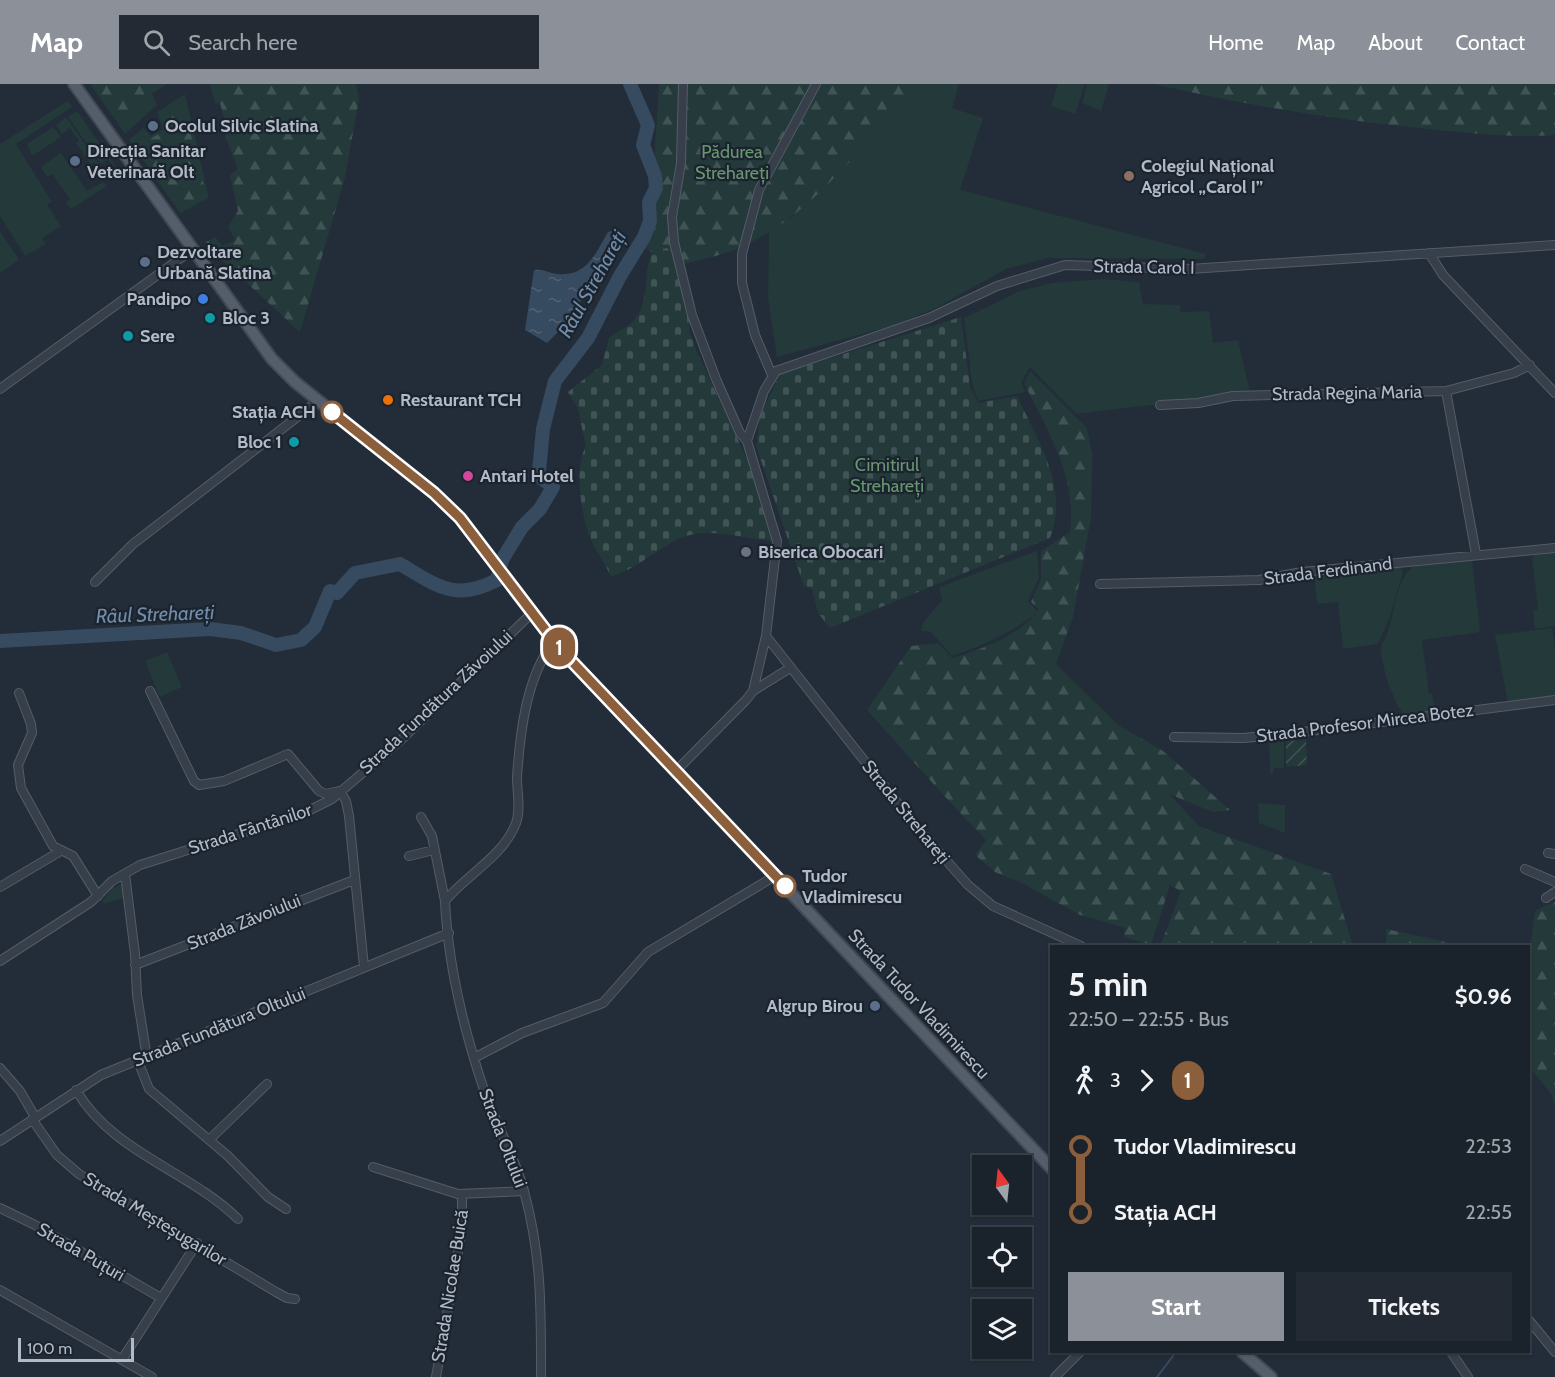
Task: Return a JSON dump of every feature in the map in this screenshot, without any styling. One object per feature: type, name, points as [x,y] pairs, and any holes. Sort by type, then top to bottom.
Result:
[{"type":"main road","name":"Strada Tudor Vladimirescu","points":[[74,84],[272,359],[318,401],[434,493],[482,544],[554,642],[1050,1167]]},
{"type":"main road","points":[[1243,1353],[1271,1377]]},
{"type":"street","points":[[683,84],[681,163],[672,217],[674,242],[692,315],[716,379],[740,433],[747,441],[777,533],[776,563],[766,636],[753,691]]},
{"type":"street","points":[[747,441],[772,375],[755,335],[742,283],[742,254],[759,190],[816,84]]},
{"type":"street","name":"Strada Carol I","points":[[772,375],[786,365],[929,318],[997,286],[1065,265],[1173,270],[1555,245]]},
{"type":"street","points":[[0,389],[192,250]]},
{"type":"street","points":[[1429,253],[1443,275],[1555,393]]},
{"type":"street","name":"Strada Regina Maria","points":[[1160,405],[1198,403],[1233,396],[1446,391],[1514,373],[1530,365]]},
{"type":"street","points":[[1446,391],[1476,554]]},
{"type":"street","points":[[95,582],[133,544],[318,401]]},
{"type":"street","name":"Strada Ferdinand","points":[[1100,584],[1259,580],[1302,572],[1555,548]]},
{"type":"street","name":"Strada Fundătura Zăvoiului","points":[[340,791],[401,740],[532,613]]},
{"type":"street","name":"Strada Strehareți","points":[[766,636],[915,825],[968,885],[993,906],[1079,945]]},
{"type":"street","points":[[445,901],[465,879],[501,848],[516,823],[519,757],[530,697],[541,661],[554,642]]},
{"type":"street","points":[[676,771],[753,691],[790,668]]},
{"type":"street","points":[[150,691],[194,781],[199,785],[225,781],[288,754],[319,791],[326,794],[340,791],[346,801],[349,816],[364,967]]},
{"type":"street","points":[[19,693],[31,724],[32,733],[18,765],[21,788],[53,846],[59,852],[73,856],[98,896]]},
{"type":"street","name":"Strada Profesor Mircea Botez","points":[[1174,737],[1243,738],[1287,734],[1555,700]]},
{"type":"street","name":"Strada Fântânilor","points":[[0,961],[98,896],[112,881],[140,865],[302,814],[320,806],[340,791]]},
{"type":"street","name":"Strada Oltului","points":[[422,817],[432,836],[445,901],[459,1008],[474,1058],[524,1191],[540,1271],[541,1377]]},
{"type":"street","points":[[409,856],[434,850]]},
{"type":"street","points":[[0,886],[59,852]]},
{"type":"street","points":[[1525,869],[1555,882]]},
{"type":"street","points":[[125,874],[147,1058]]},
{"type":"street","points":[[474,1058],[522,1033],[603,1003],[648,952],[775,876]]},
{"type":"street","name":"Strada Zăvoiului","points":[[135,965],[354,880]]},
{"type":"street","points":[[1546,898],[1555,892]]},
{"type":"street","name":"Strada Fundătura Oltului","points":[[0,1141],[101,1075],[449,933]]},
{"type":"street","points":[[138,1061],[149,1089],[209,1140],[268,1197],[286,1209]]},
{"type":"street","name":"Strada Meșteșugarilor","points":[[0,1068],[20,1091],[57,1155],[71,1168],[276,1292],[287,1298],[296,1299]]},
{"type":"street","points":[[209,1140],[267,1084]]},
{"type":"street","points":[[76,1090],[101,1123],[136,1150],[205,1192],[238,1219]]},
{"type":"street","name":"Strada Nicolae Buică","points":[[373,1167],[462,1194],[524,1191]]},
{"type":"street","name":"Strada Nicolae Buică","points":[[436,1377],[462,1228],[462,1194]]},
{"type":"street","name":"Strada Puțuri","points":[[0,1208],[161,1298]]},
{"type":"street","points":[[123,1359],[197,1243]]},
{"type":"street","points":[[0,1290],[152,1377]]},
{"type":"street","points":[[1530,1321],[1555,1352]]},
{"type":"street","points":[[1055,1377],[1079,1353]]},
{"type":"street","points":[[1452,1353],[1468,1377]]},
{"type":"green space","points":[[90,84],[167,84],[152,94],[157,105],[125,134]]},
{"type":"green space","points":[[93,84],[162,84],[150,92],[150,106],[126,129]]},
{"type":"green space","points":[[210,84],[356,84],[359,99],[345,177],[300,332],[208,247],[206,242],[215,237],[223,246],[235,240],[228,227],[238,211],[230,175],[238,169],[220,122],[224,118],[220,103],[215,103]]},
{"type":"green space","name":"Pădurea Strehareți","points":[[659,84],[919,84],[848,163],[796,213],[768,233],[737,249],[680,264],[639,245],[652,197]]},
{"type":"green space","points":[[919,84],[959,84],[952,108],[983,118],[960,190],[1206,254],[1204,259],[1048,258],[1006,269],[934,309],[892,326],[777,357],[768,298],[769,230],[792,217]]},
{"type":"green space","points":[[1058,84],[1085,84],[1075,114],[1051,106]]},
{"type":"green space","points":[[1087,84],[1109,84],[1101,111],[1082,103]]},
{"type":"green space","points":[[1154,84],[1555,84],[1555,135],[1491,135],[1359,121],[1256,105]]},
{"type":"green space","points":[[185,94],[209,198],[180,213],[129,140],[144,128],[150,136],[163,129],[157,112]]},
{"type":"green space","points":[[182,100],[206,194],[181,210],[134,139],[142,133],[150,139],[167,129],[166,110]]},
{"type":"green space","points":[[68,101],[72,107],[16,144],[52,202],[47,205],[61,226],[42,238],[46,244],[25,256],[0,216],[0,144]]},
{"type":"green space","points":[[77,111],[123,177],[108,159],[101,164],[68,117]]},
{"type":"green space","points":[[66,117],[100,165],[97,167],[94,163],[91,165],[76,143],[79,141],[70,128],[62,134],[56,125]]},
{"type":"green space","points":[[53,127],[61,137],[32,156],[27,144]]},
{"type":"green space","points":[[61,153],[87,191],[103,182],[107,186],[71,209],[66,203],[70,199],[52,174],[47,177],[41,167]]},
{"type":"green space","points":[[0,231],[19,260],[0,273]]},
{"type":"green space","points":[[667,248],[681,267],[692,315],[689,330],[697,352],[763,493],[777,541],[713,533],[688,535],[611,577],[593,544],[585,523],[580,495],[580,467],[586,447],[578,409],[568,392],[602,365],[609,338],[635,319],[643,303],[649,259],[653,251]]},
{"type":"green space","points":[[1104,279],[1139,282],[1143,304],[1180,305],[1180,312],[1209,311],[1213,343],[1238,340],[1250,393],[1076,414],[1030,367],[1021,383],[1025,392],[978,401],[972,384],[964,318],[1020,291],[1052,283]]},
{"type":"green space","name":"Cimitirul Strehareți","points":[[961,317],[970,386],[978,403],[1017,396],[1042,447],[1054,483],[1056,501],[1055,520],[1050,538],[830,628],[818,613],[812,589],[804,586],[756,446],[760,416],[780,374]]},
{"type":"green space","points":[[1030,371],[1087,428],[1092,454],[1091,517],[1073,617],[1056,664],[1118,725],[1163,751],[1230,810],[1213,812],[1169,794],[1199,826],[1331,874],[1353,945],[1164,945],[1161,944],[1181,891],[1170,885],[1151,945],[1124,937],[1125,928],[1080,915],[1022,883],[995,872],[975,855],[986,840],[867,710],[911,646],[938,643],[952,658],[988,646],[1011,634],[1039,610],[1031,602],[1041,579],[1041,551],[1070,532],[1071,512],[1069,492],[1059,454],[1024,383]]},
{"type":"green space","points":[[1037,551],[1039,578],[1028,601],[1038,612],[1018,626],[997,638],[952,656],[931,632],[921,631],[923,623],[942,600],[939,587]]},
{"type":"green space","points":[[1555,553],[1555,626],[1535,629],[1533,611],[1538,609],[1532,558],[1534,555]]},
{"type":"green space","points":[[1472,559],[1480,632],[1422,640],[1429,694],[1432,694],[1435,711],[1404,716],[1389,685],[1381,649],[1390,626],[1399,588],[1414,566]]},
{"type":"green space","points":[[1398,565],[1403,572],[1390,617],[1378,644],[1343,649],[1338,602],[1317,604],[1314,575]]},
{"type":"green space","points":[[1552,628],[1555,648],[1555,696],[1508,702],[1495,635]]},
{"type":"green space","points":[[167,652],[182,687],[160,697],[145,661]]},
{"type":"green space","points":[[1306,740],[1307,765],[1286,767],[1286,741]]},
{"type":"green space","points":[[1284,741],[1284,768],[1274,768],[1273,774],[1270,774],[1269,742]]},
{"type":"green space","points":[[1258,803],[1285,805],[1285,833],[1259,823]]},
{"type":"green space","points":[[121,884],[126,897],[104,904],[103,900],[112,889]]},
{"type":"green space","points":[[1555,901],[1555,1109],[1552,1095],[1530,1067],[1530,950],[1535,911]]},
{"type":"green space","points":[[1386,929],[1460,945],[1386,945]]},
{"type":"water","points":[[612,231],[617,237],[570,320],[547,343],[525,330],[534,270],[557,274],[576,272],[589,262],[608,232]]},
{"type":"waterway","name":"Râul Strehareți","points":[[0,641],[210,629],[241,633],[276,645],[301,640],[315,627],[330,591],[337,593],[355,573],[400,564],[436,585],[458,590],[482,587],[497,580],[502,560],[522,527],[540,509],[553,487],[540,477],[539,471],[543,429],[555,381],[588,338],[620,276],[644,237],[650,221],[649,202],[656,188],[655,176],[643,145],[648,125],[630,84]]},
{"type":"waterway","points":[[1157,1377],[1175,1353]]},
{"type":"bus line","name":"1","points":[[332,412],[434,493],[460,518],[560,649],[785,886]]},
{"type":"place","name":"Ocolul Silvic Slatina","points":[[153,126]]},
{"type":"place","name":"Direcția Sanitar Veterinară Olt","points":[[75,161]]},
{"type":"place","name":"Colegiul Național Agricol „Carol I”","points":[[1129,176]]},
{"type":"place","name":"Dezvoltare Urbană Slatina","points":[[145,262]]},
{"type":"place","name":"Pandipo","points":[[203,299]]},
{"type":"place","name":"Bloc 3","points":[[210,318]]},
{"type":"place","name":"Sere","points":[[128,336]]},
{"type":"place","name":"Restaurant TCH","points":[[388,400]]},
{"type":"place","name":"Stația ACH","points":[[332,412]]},
{"type":"place","name":"Bloc 1","points":[[294,442]]},
{"type":"place","name":"Antari Hotel","points":[[468,476]]},
{"type":"place","name":"Biserica Obocari","points":[[746,552]]},
{"type":"place","name":"Tudor Vladimirescu","points":[[785,886]]},
{"type":"place","name":"Algrup Birou","points":[[875,1006]]}]
